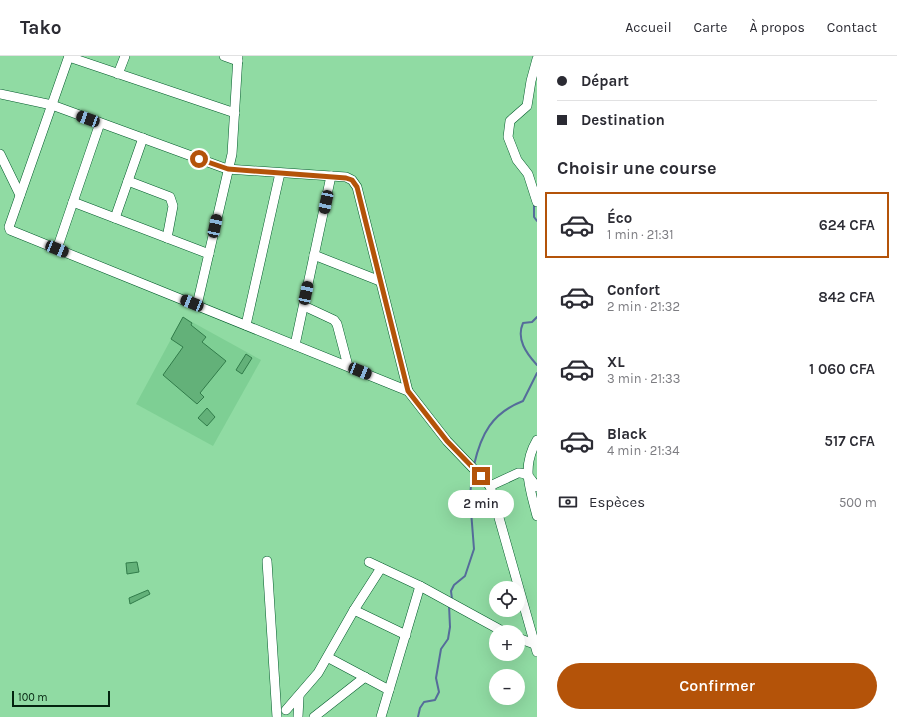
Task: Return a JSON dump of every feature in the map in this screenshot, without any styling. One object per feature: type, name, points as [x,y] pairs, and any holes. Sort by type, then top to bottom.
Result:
[{"type":"street","points":[[235,113],[69,56],[9,227],[10,230],[408,391]]},
{"type":"street","points":[[118,74],[125,56]]},
{"type":"street","points":[[197,305],[233,148],[238,58],[224,56]]},
{"type":"street","points":[[537,59],[531,80],[527,106],[510,121],[508,137],[517,160],[528,174],[537,202]]},
{"type":"street","points":[[0,94],[52,105],[228,169],[331,176],[352,180],[357,187],[408,391],[447,441],[490,486],[536,647]]},
{"type":"street","points":[[57,249],[100,123]]},
{"type":"street","points":[[115,218],[142,138]]},
{"type":"street","points":[[0,154],[20,195]]},
{"type":"street","points":[[246,325],[280,173]]},
{"type":"street","points":[[295,345],[331,176]]},
{"type":"street","points":[[128,181],[170,196],[173,206],[167,238]]},
{"type":"street","points":[[73,202],[209,254]]},
{"type":"street","points":[[314,255],[380,281]]},
{"type":"street","points":[[304,306],[334,320],[337,324],[348,366]]},
{"type":"street","points":[[537,440],[529,458],[527,474],[537,516]]},
{"type":"street","points":[[490,486],[518,473],[527,474],[537,487]]},
{"type":"street","points":[[267,561],[277,717]]},
{"type":"street","points":[[369,562],[420,586],[491,625]]},
{"type":"street","points":[[286,710],[299,697],[328,658],[354,610],[381,568]]},
{"type":"street","points":[[381,717],[420,586]]},
{"type":"street","points":[[354,610],[406,635]]},
{"type":"street","points":[[525,642],[536,647]]},
{"type":"street","points":[[328,658],[389,690]]},
{"type":"street","points":[[314,717],[365,677]]},
{"type":"street","points":[[298,717],[299,697]]},
{"type":"shaded area","points":[[183,317],[261,360],[213,446],[136,404]]},
{"type":"building","points":[[183,317],[192,323],[191,325],[206,337],[202,342],[226,361],[200,393],[204,397],[197,404],[163,375],[183,347],[171,339]]},
{"type":"building","points":[[246,354],[252,358],[242,374],[236,370]]},
{"type":"building","points":[[207,408],[215,417],[207,426],[198,418]]},
{"type":"building","points":[[137,562],[139,572],[127,574],[126,563]]},
{"type":"building","points":[[148,590],[150,594],[130,604],[129,598]]},
{"type":"waterway","points":[[534,202],[534,217],[537,221]]},
{"type":"waterway","points":[[537,317],[532,322],[523,323],[521,329],[521,340],[523,346],[537,365]]},
{"type":"waterway","points":[[474,465],[484,434],[496,418],[503,412],[523,401],[537,373]]},
{"type":"waterway","points":[[452,599],[451,591],[454,585],[465,576],[474,549],[470,498],[472,472]]},
{"type":"waterway","points":[[418,717],[420,708],[424,702],[435,700],[439,692],[436,678],[441,649],[448,639],[450,627],[449,605]]},
{"type":"route","points":[[199,159],[228,169],[346,178],[352,180],[357,187],[408,391],[413,395],[447,441],[481,476]]}]
